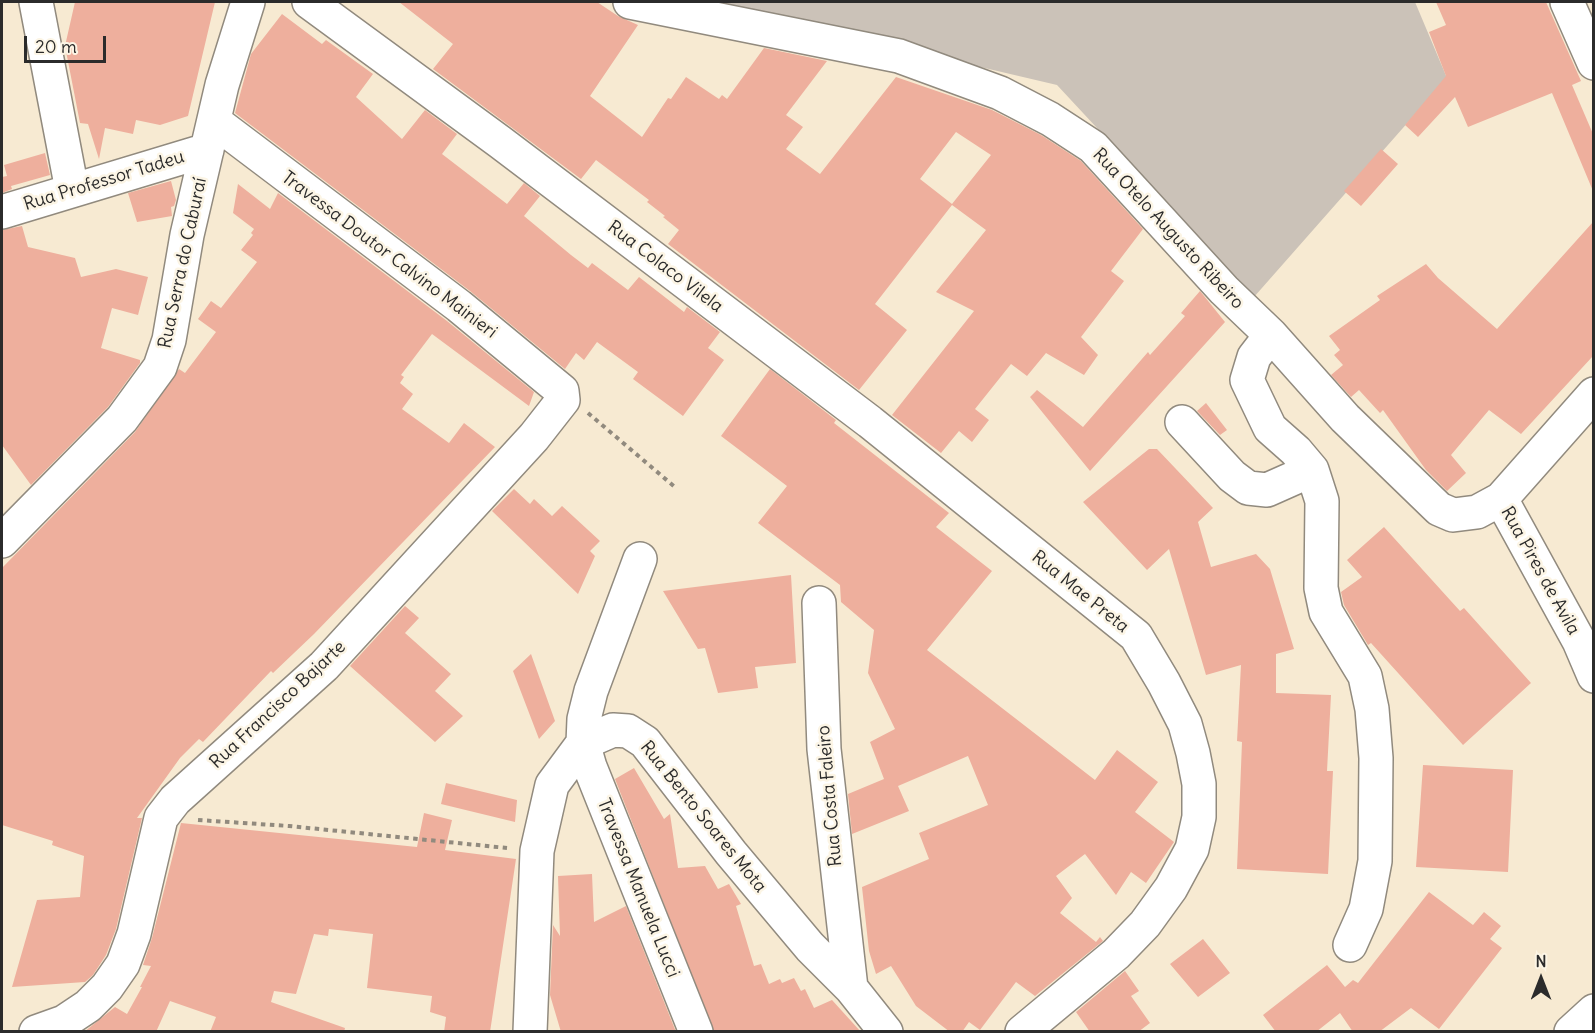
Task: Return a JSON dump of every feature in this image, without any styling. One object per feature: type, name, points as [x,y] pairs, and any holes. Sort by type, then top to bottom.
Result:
[{"type":"street","points":[[36,2],[72,190]]},
{"type":"street","name":"Rua Serra do Caburaí","points":[[2,541],[122,419],[160,367],[170,340],[187,235],[210,136],[248,2]]},
{"type":"street","name":"Rua Colaco Vilela","points":[[309,2],[694,288],[870,422],[1016,540]]},
{"type":"street","name":"Rua Otelo Augusto Ribeiro","points":[[630,2],[898,56],[1000,93],[1040,113],[1093,147],[1224,290],[1271,335],[1345,418],[1439,509],[1453,515],[1477,512],[1501,499]]},
{"type":"street","points":[[1567,2],[1593,63]]},
{"type":"street","name":"Rua Professor Tadeu","points":[[2,212],[72,190],[210,136]]},
{"type":"street","name":"Travessa Doutor Calvino Mainieri","points":[[210,136],[459,306],[562,391]]},
{"type":"street","points":[[1271,335],[1254,357],[1247,380],[1270,428],[1296,451],[1312,470],[1322,501],[1321,588],[1326,612],[1365,676],[1376,758],[1375,861],[1365,909],[1350,945]]},
{"type":"street","name":"Rua Francisco Bajarte","points":[[36,1032],[64,1022],[88,1006],[107,987],[123,964],[134,934],[162,818],[175,800],[324,666],[411,574],[550,418],[561,404],[562,391]]},
{"type":"street","points":[[1501,499],[1593,394]]},
{"type":"street","points":[[1182,422],[1232,476],[1248,488],[1267,490],[1312,470]]},
{"type":"street","name":"Rua Pires de Avila","points":[[1501,499],[1579,641],[1593,676]]},
{"type":"street","name":"Rua Mae Preta","points":[[1016,540],[1136,636],[1185,724],[1199,784],[1199,816],[1192,849],[1171,888],[1145,924],[1116,954],[1022,1032]]},
{"type":"street","points":[[530,1032],[537,851],[552,785],[583,743],[584,719],[591,691],[640,559]]},
{"type":"street","name":"Rua Costa Faleiro","points":[[819,603],[824,749],[851,988]]},
{"type":"street","name":"Rua Bento Soares Mota","points":[[583,743],[613,730],[628,731],[645,742],[803,939],[851,988],[886,1032]]},
{"type":"street","name":"Travessa Manuela Lucci","points":[[583,743],[590,767],[696,1032]]},
{"type":"street","points":[[1571,1032],[1593,1011]]},
{"type":"path","points":[[562,391],[676,488]]},
{"type":"path","points":[[162,818],[289,826],[537,851]]},
{"type":"shaded area","points":[[704,2],[1415,2],[1447,78],[1254,297],[1057,85]]},
{"type":"building","points":[[75,2],[215,2],[188,116],[160,125],[136,120],[133,134],[105,128],[99,159],[88,124],[80,123],[65,46]]},
{"type":"building","points":[[399,2],[597,2],[618,16],[638,25],[590,96],[642,137],[668,98],[671,99],[686,77],[719,99],[722,95],[727,99],[764,48],[827,61],[786,115],[803,127],[786,149],[820,174],[896,77],[992,110],[1041,135],[1081,161],[1143,229],[1111,271],[1124,281],[1081,337],[1098,355],[1084,375],[1046,353],[1027,376],[1011,364],[975,409],[989,420],[972,442],[959,431],[941,453],[892,415],[974,311],[936,292],[986,230],[952,205],[875,304],[907,330],[859,390],[668,244],[679,230],[647,202],[649,200],[596,160],[581,179],[433,69],[453,44]],"holes":[[[956,132],[991,155],[952,204],[920,179]]]},
{"type":"building","points":[[1436,2],[1546,2],[1581,81],[1572,85],[1593,134],[1593,191],[1552,93],[1468,127],[1455,97],[1418,137],[1405,125],[1446,76],[1429,32],[1446,25]]},
{"type":"building","points":[[282,14],[322,44],[326,40],[373,74],[356,97],[402,139],[425,110],[457,134],[442,154],[507,204],[524,183],[540,196],[524,216],[588,268],[592,263],[628,290],[639,277],[684,312],[687,307],[720,332],[708,348],[724,360],[683,416],[633,379],[638,372],[597,342],[584,360],[576,353],[565,369],[470,291],[235,113],[251,54]]},
{"type":"building","points":[[1381,149],[1398,164],[1361,206],[1344,191]]},
{"type":"building","points":[[45,153],[50,175],[11,186],[12,189],[2,193],[2,177],[7,176],[4,165]]},
{"type":"building","points":[[171,181],[176,200],[174,206],[171,207],[172,216],[137,222],[128,193]]},
{"type":"building","points":[[238,184],[270,209],[278,193],[447,321],[534,392],[529,406],[432,334],[401,375],[404,377],[400,383],[413,394],[402,409],[449,443],[464,423],[495,447],[314,634],[273,673],[271,671],[203,742],[199,739],[180,758],[137,818],[142,818],[116,929],[106,955],[93,975],[85,982],[12,987],[37,900],[80,897],[84,856],[52,845],[53,841],[2,825],[2,568],[135,432],[179,369],[185,373],[216,332],[198,319],[211,301],[221,308],[257,262],[241,250],[253,235],[251,233],[254,229],[233,213]]},
{"type":"building","points":[[1593,222],[1593,356],[1521,434],[1489,410],[1451,455],[1466,473],[1447,491],[1426,470],[1383,410],[1380,413],[1359,390],[1351,397],[1331,375],[1343,365],[1334,355],[1340,350],[1329,336],[1380,300],[1377,296],[1426,264],[1438,278],[1497,329]]},
{"type":"building","points":[[22,226],[28,247],[75,258],[81,277],[116,269],[148,277],[138,315],[112,308],[101,348],[140,360],[140,363],[108,407],[31,485],[2,445],[2,230]]},
{"type":"building","points":[[1200,291],[1225,322],[1090,471],[1030,397],[1037,390],[1083,427],[1148,352],[1150,355],[1185,316],[1181,313]]},
{"type":"building","points":[[770,369],[836,420],[834,423],[949,513],[936,527],[992,571],[927,650],[1095,780],[1117,750],[1158,782],[1135,812],[1174,842],[1146,883],[1131,872],[1116,895],[1085,854],[1056,876],[1072,898],[1060,913],[1096,942],[1100,937],[1103,941],[1035,996],[1016,982],[980,1030],[969,1022],[962,1032],[950,1032],[916,1006],[891,966],[876,974],[869,951],[862,887],[929,859],[919,833],[988,805],[968,756],[898,786],[909,811],[852,834],[848,794],[884,779],[870,742],[895,729],[868,673],[874,630],[841,602],[840,585],[758,523],[787,486],[721,436]]},
{"type":"building","points":[[1206,403],[1227,430],[1220,435],[1197,411]]},
{"type":"building","points":[[1149,449],[1157,449],[1213,508],[1198,522],[1211,567],[1256,554],[1270,569],[1294,649],[1276,654],[1276,693],[1331,695],[1327,771],[1333,771],[1328,874],[1237,869],[1242,742],[1237,741],[1241,665],[1206,675],[1169,549],[1147,570],[1083,502]]},
{"type":"building","points":[[514,489],[530,504],[534,499],[552,516],[562,506],[600,541],[590,551],[595,556],[578,594],[492,511]]},
{"type":"building","points":[[1384,527],[1460,611],[1464,608],[1531,683],[1463,745],[1371,643],[1368,645],[1344,605],[1341,592],[1362,577],[1347,560]]},
{"type":"building","points":[[791,575],[796,663],[755,667],[758,688],[718,693],[705,648],[698,649],[663,591]]},
{"type":"building","points":[[405,606],[419,618],[405,633],[451,674],[435,691],[463,716],[435,742],[350,666]]},
{"type":"building","points":[[531,654],[555,721],[539,739],[513,671]]},
{"type":"building","points":[[1423,765],[1513,770],[1508,872],[1416,867]]},
{"type":"building","points":[[634,768],[664,819],[670,814],[678,868],[705,866],[718,889],[729,884],[741,904],[736,906],[754,966],[761,964],[769,984],[780,979],[782,983],[794,978],[801,991],[805,989],[814,1008],[832,1000],[861,1032],[714,1032],[615,779]]},
{"type":"building","points":[[446,783],[517,800],[515,822],[441,804]]},
{"type":"building","points":[[424,813],[452,820],[445,850],[516,859],[490,1032],[444,1032],[446,1017],[430,1012],[432,996],[367,988],[373,934],[329,929],[328,936],[314,934],[296,994],[274,991],[271,1002],[345,1028],[344,1032],[210,1032],[216,1017],[170,1001],[156,1032],[84,1032],[115,1007],[127,1014],[142,987],[140,987],[151,966],[143,965],[181,823],[417,847]]},
{"type":"building","points":[[592,874],[594,922],[626,906],[676,1032],[561,1032],[550,995],[553,925],[560,936],[558,876]]},
{"type":"building","points":[[1429,892],[1473,925],[1484,912],[1501,926],[1490,939],[1502,948],[1439,1029],[1411,1008],[1379,1032],[1353,1032],[1340,1013],[1316,1032],[1276,1032],[1263,1015],[1327,965],[1345,987],[1353,980],[1358,983]]},
{"type":"building","points":[[1203,939],[1230,973],[1198,997],[1170,964]]},
{"type":"building","points":[[1125,971],[1139,991],[1131,996],[1150,1023],[1138,1032],[1090,1032],[1076,1012]]}]
